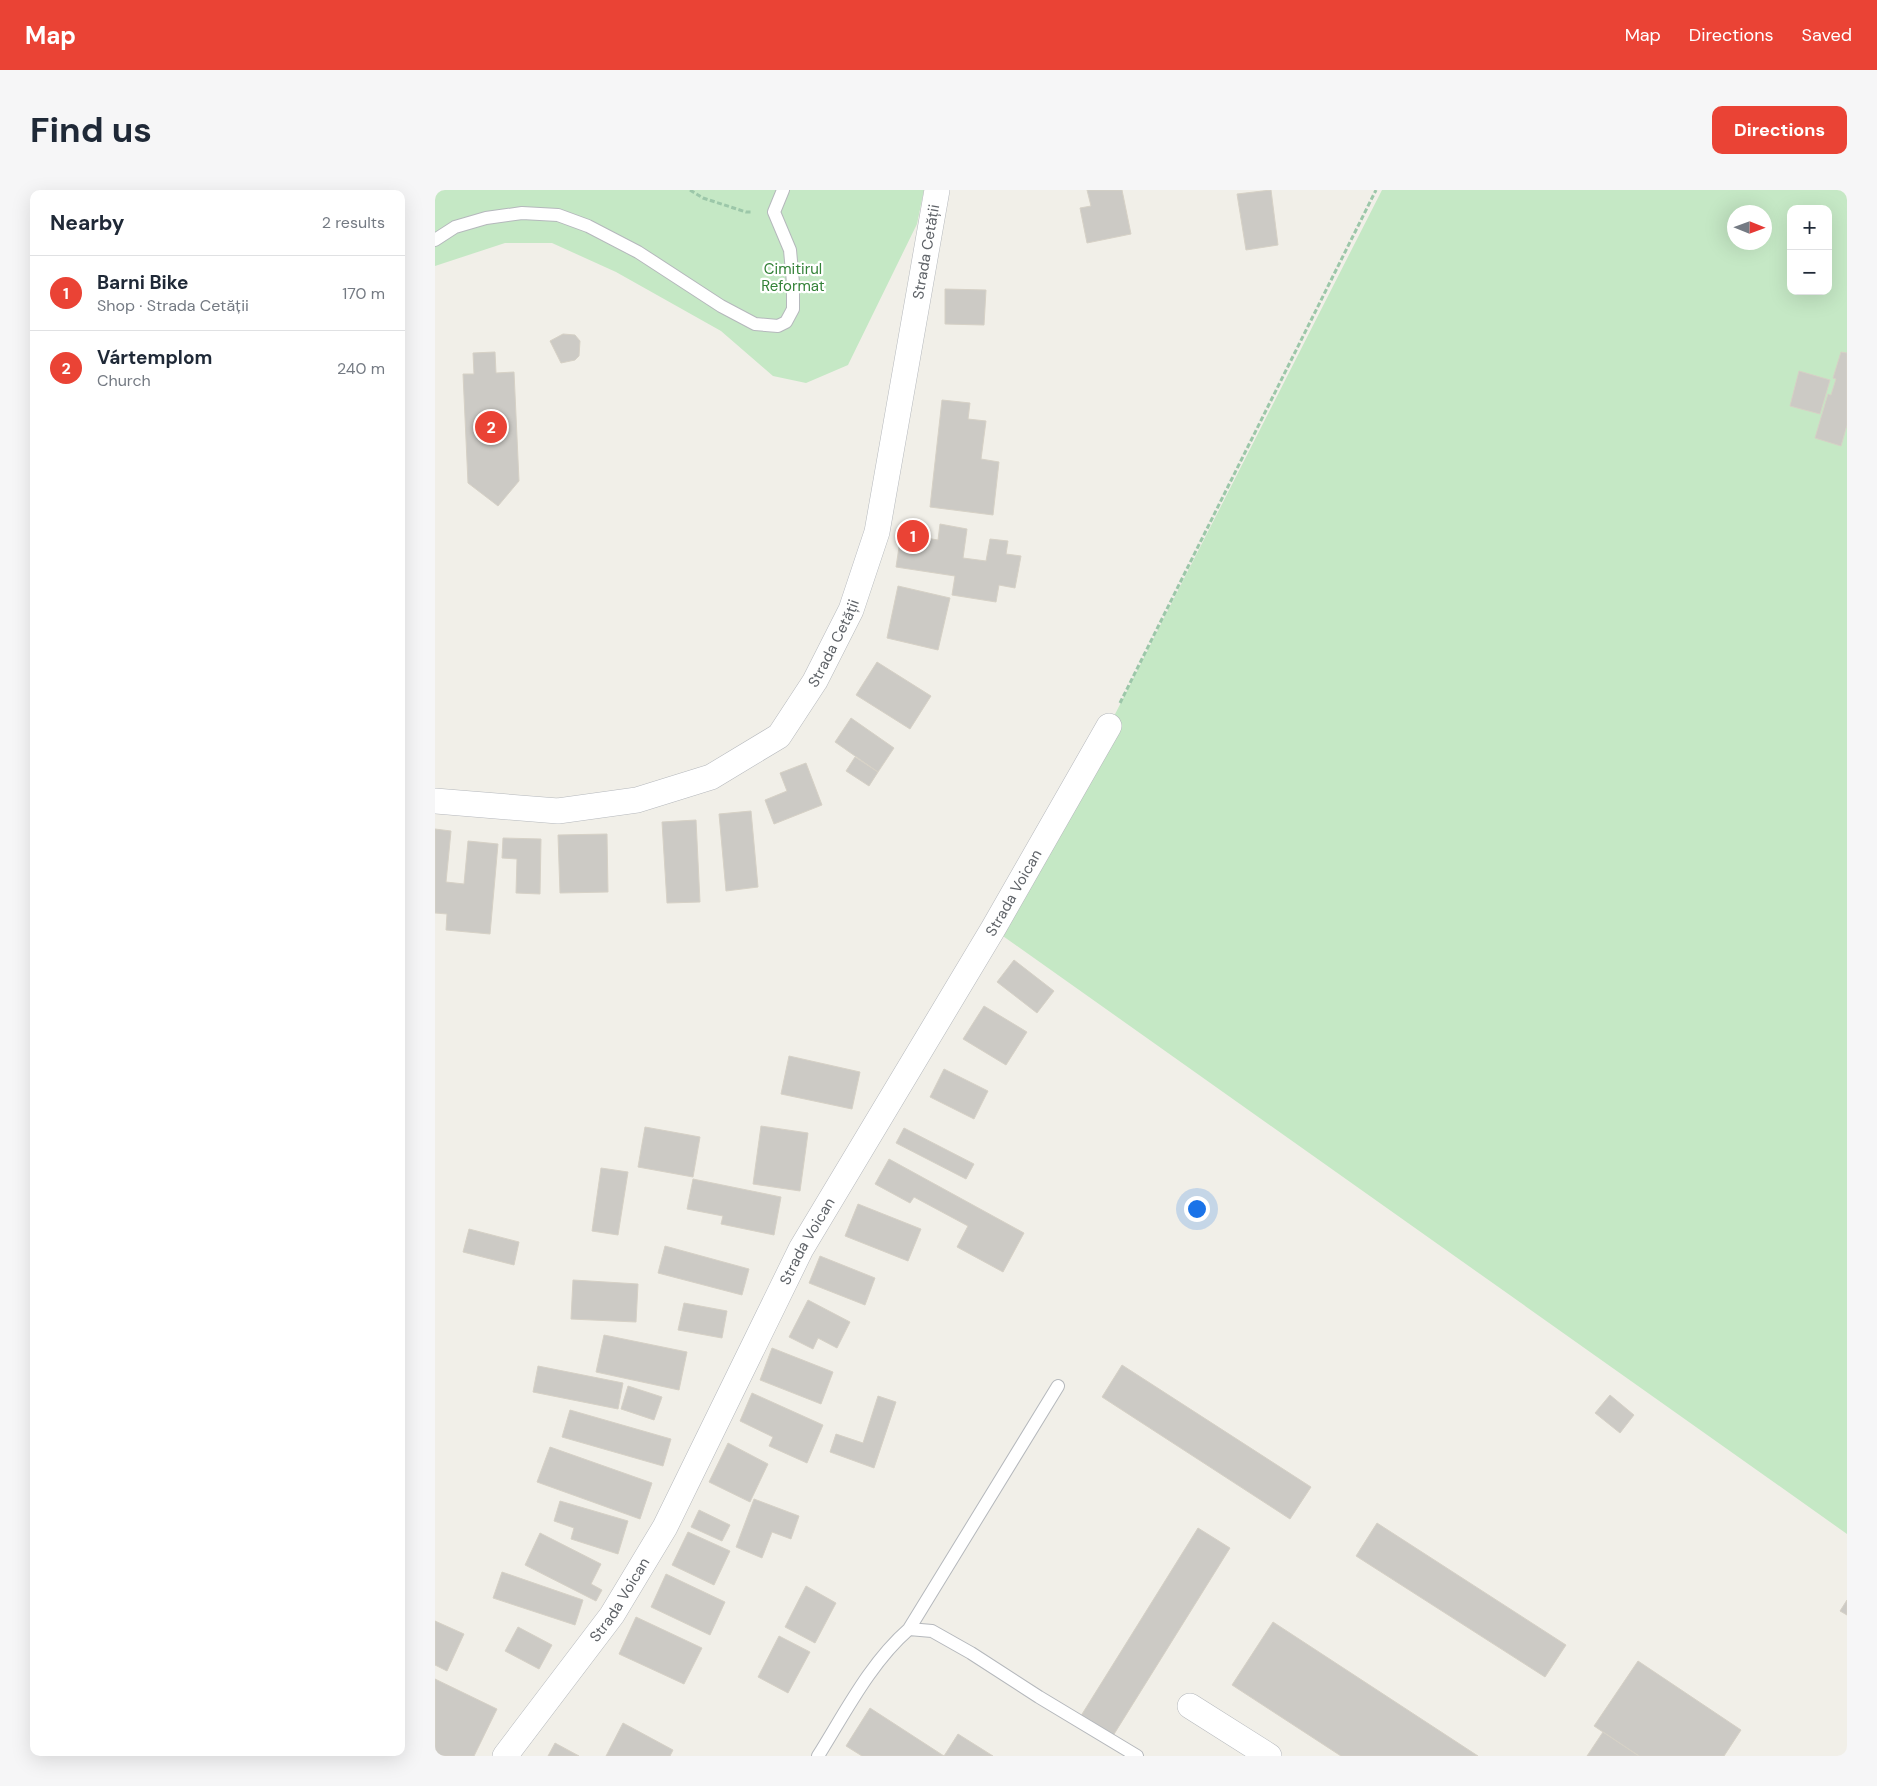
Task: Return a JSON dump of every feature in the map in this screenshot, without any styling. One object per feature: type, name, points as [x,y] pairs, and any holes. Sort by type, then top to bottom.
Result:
[{"type":"street","name":"Strada Cetății","points":[[435,801],[558,811],[637,800],[711,777],[779,736],[815,681],[851,610],[877,532],[937,190]]},
{"type":"street","name":"Strada Voican","points":[[505,1756],[612,1615],[665,1527],[801,1250],[993,929],[1109,726]]},
{"type":"street","points":[[1190,1706],[1269,1756]]},
{"type":"lane","points":[[435,240],[455,227],[486,218],[522,213],[558,215],[588,226],[638,252],[721,306],[755,324],[778,326],[786,322],[793,309],[790,250],[773,212],[783,190]]},
{"type":"lane","points":[[818,1756],[859,1690],[886,1652],[909,1629],[1058,1386]]},
{"type":"lane","points":[[909,1629],[933,1631],[1137,1756]]},
{"type":"path","points":[[690,190],[703,198],[746,212],[773,212]]},
{"type":"path","points":[[1109,726],[1377,190]]},
{"type":"green space","name":"Cimitirul Reformat","points":[[435,190],[924,190],[917,224],[848,365],[806,383],[773,376],[721,331],[616,272],[552,243],[505,243],[435,266]]},
{"type":"green space","points":[[1382,190],[1847,190],[1847,1534],[993,929],[1109,726]]},
{"type":"building","points":[[1087,190],[1122,190],[1131,234],[1087,243],[1080,208],[1091,206]]},
{"type":"building","points":[[1271,190],[1278,245],[1246,250],[1237,194]]},
{"type":"building","points":[[945,289],[986,290],[984,325],[945,324]]},
{"type":"building","points":[[563,334],[575,335],[580,341],[579,356],[575,360],[561,363],[550,341]]},
{"type":"building","points":[[495,352],[496,373],[514,372],[519,481],[498,506],[468,483],[463,374],[474,374],[473,353]]},
{"type":"building","points":[[1841,352],[1847,353],[1847,425],[1841,446],[1815,438],[1828,394],[1831,395],[1836,379],[1833,378]]},
{"type":"building","points":[[1799,371],[1830,380],[1820,414],[1790,406]]},
{"type":"building","points":[[942,400],[970,403],[968,419],[986,421],[981,459],[999,462],[993,515],[930,507]]},
{"type":"building","points":[[940,524],[967,529],[963,558],[986,561],[990,539],[1008,541],[1006,554],[1021,556],[1015,588],[999,585],[996,602],[952,595],[955,576],[896,567],[901,534],[938,540]]},
{"type":"building","points":[[898,586],[950,598],[938,650],[887,638]]},
{"type":"building","points":[[877,662],[931,696],[910,729],[856,695]]},
{"type":"building","points":[[851,718],[894,748],[878,772],[835,742]]},
{"type":"building","points":[[855,757],[878,772],[869,786],[846,771]]},
{"type":"building","points":[[806,763],[822,805],[774,824],[765,800],[787,791],[780,773]]},
{"type":"building","points":[[751,811],[758,887],[726,891],[719,814]]},
{"type":"building","points":[[696,820],[700,902],[667,903],[662,822]]},
{"type":"building","points":[[435,829],[451,831],[446,882],[464,884],[468,841],[498,844],[490,934],[446,930],[447,914],[435,913]]},
{"type":"building","points":[[607,834],[608,892],[560,893],[558,835]]},
{"type":"building","points":[[503,838],[541,839],[540,894],[516,893],[517,859],[502,858]]},
{"type":"building","points":[[1014,960],[1054,991],[1037,1013],[997,982]]},
{"type":"building","points":[[984,1006],[1027,1032],[1006,1065],[963,1039]]},
{"type":"building","points":[[789,1056],[860,1072],[852,1109],[781,1094]]},
{"type":"building","points":[[944,1069],[988,1091],[974,1119],[930,1097]]},
{"type":"building","points":[[761,1126],[808,1133],[800,1191],[753,1184]]},
{"type":"building","points":[[645,1127],[700,1137],[693,1177],[638,1167]]},
{"type":"building","points":[[904,1128],[974,1164],[966,1179],[896,1143]]},
{"type":"building","points":[[889,1159],[1024,1233],[1003,1272],[957,1247],[968,1226],[914,1197],[910,1203],[875,1184]]},
{"type":"building","points":[[601,1168],[628,1172],[618,1235],[592,1231]]},
{"type":"building","points":[[693,1179],[781,1197],[774,1235],[721,1224],[723,1216],[687,1209]]},
{"type":"building","points":[[858,1204],[921,1229],[908,1261],[845,1236]]},
{"type":"building","points":[[469,1229],[519,1242],[514,1265],[463,1252]]},
{"type":"building","points":[[665,1246],[749,1269],[742,1295],[658,1273]]},
{"type":"building","points":[[820,1256],[875,1278],[865,1305],[809,1283]]},
{"type":"building","points":[[573,1280],[638,1284],[636,1322],[571,1319]]},
{"type":"building","points":[[808,1300],[850,1322],[837,1348],[818,1338],[813,1349],[789,1337]]},
{"type":"building","points":[[684,1303],[727,1311],[722,1338],[678,1330]]},
{"type":"building","points":[[604,1335],[687,1352],[679,1390],[596,1372]]},
{"type":"building","points":[[772,1348],[833,1372],[821,1404],[760,1380]]},
{"type":"building","points":[[1122,1365],[1311,1487],[1290,1519],[1102,1397]]},
{"type":"building","points":[[538,1366],[623,1383],[618,1409],[533,1392]]},
{"type":"building","points":[[628,1386],[662,1397],[654,1420],[621,1409]]},
{"type":"building","points":[[752,1393],[823,1425],[807,1463],[769,1446],[773,1437],[740,1421]]},
{"type":"building","points":[[1610,1395],[1634,1415],[1620,1433],[1595,1413]]},
{"type":"building","points":[[878,1396],[896,1402],[874,1468],[830,1452],[836,1434],[863,1443]]},
{"type":"building","points":[[570,1410],[671,1439],[663,1466],[562,1437]]},
{"type":"building","points":[[728,1443],[768,1464],[750,1502],[709,1482]]},
{"type":"building","points":[[550,1447],[652,1483],[640,1519],[537,1482]]},
{"type":"building","points":[[754,1499],[799,1516],[791,1539],[772,1532],[762,1558],[736,1547]]},
{"type":"building","points":[[560,1501],[628,1521],[618,1554],[571,1539],[574,1528],[554,1521]]},
{"type":"building","points":[[699,1510],[730,1525],[722,1541],[691,1527]]},
{"type":"building","points":[[1377,1523],[1566,1645],[1545,1677],[1356,1556]]},
{"type":"building","points":[[1198,1528],[1230,1548],[1111,1739],[1079,1719]]},
{"type":"building","points":[[688,1532],[730,1551],[714,1585],[672,1565]]},
{"type":"building","points":[[540,1533],[601,1564],[591,1584],[602,1590],[596,1601],[525,1565]]},
{"type":"building","points":[[502,1572],[583,1600],[575,1625],[493,1598]]},
{"type":"building","points":[[666,1574],[725,1602],[710,1635],[651,1607]]},
{"type":"building","points":[[806,1586],[836,1603],[815,1643],[785,1627]]},
{"type":"building","points":[[1847,1600],[1847,1615],[1840,1611]]},
{"type":"building","points":[[636,1617],[702,1648],[684,1684],[619,1654]]},
{"type":"building","points":[[435,1621],[464,1634],[447,1671],[435,1665]]},
{"type":"building","points":[[1273,1622],[1478,1756],[1341,1756],[1232,1685]]},
{"type":"building","points":[[518,1627],[552,1645],[539,1669],[505,1651]]},
{"type":"building","points":[[779,1636],[810,1652],[788,1693],[758,1677]]},
{"type":"building","points":[[1638,1661],[1741,1730],[1724,1756],[1639,1756],[1594,1726]]},
{"type":"building","points":[[435,1679],[497,1709],[474,1756],[435,1756]]},
{"type":"building","points":[[870,1708],[944,1756],[862,1756],[846,1746]]},
{"type":"building","points":[[623,1723],[673,1750],[670,1756],[606,1756]]},
{"type":"building","points":[[1603,1732],[1639,1756],[1587,1756]]},
{"type":"building","points":[[958,1734],[993,1756],[944,1756]]},
{"type":"building","points":[[555,1743],[579,1756],[548,1756]]},
{"type":"place","name":"Vártemplom","points":[[491,427]]},
{"type":"place","name":"Barni Bike","points":[[913,536]]}]
